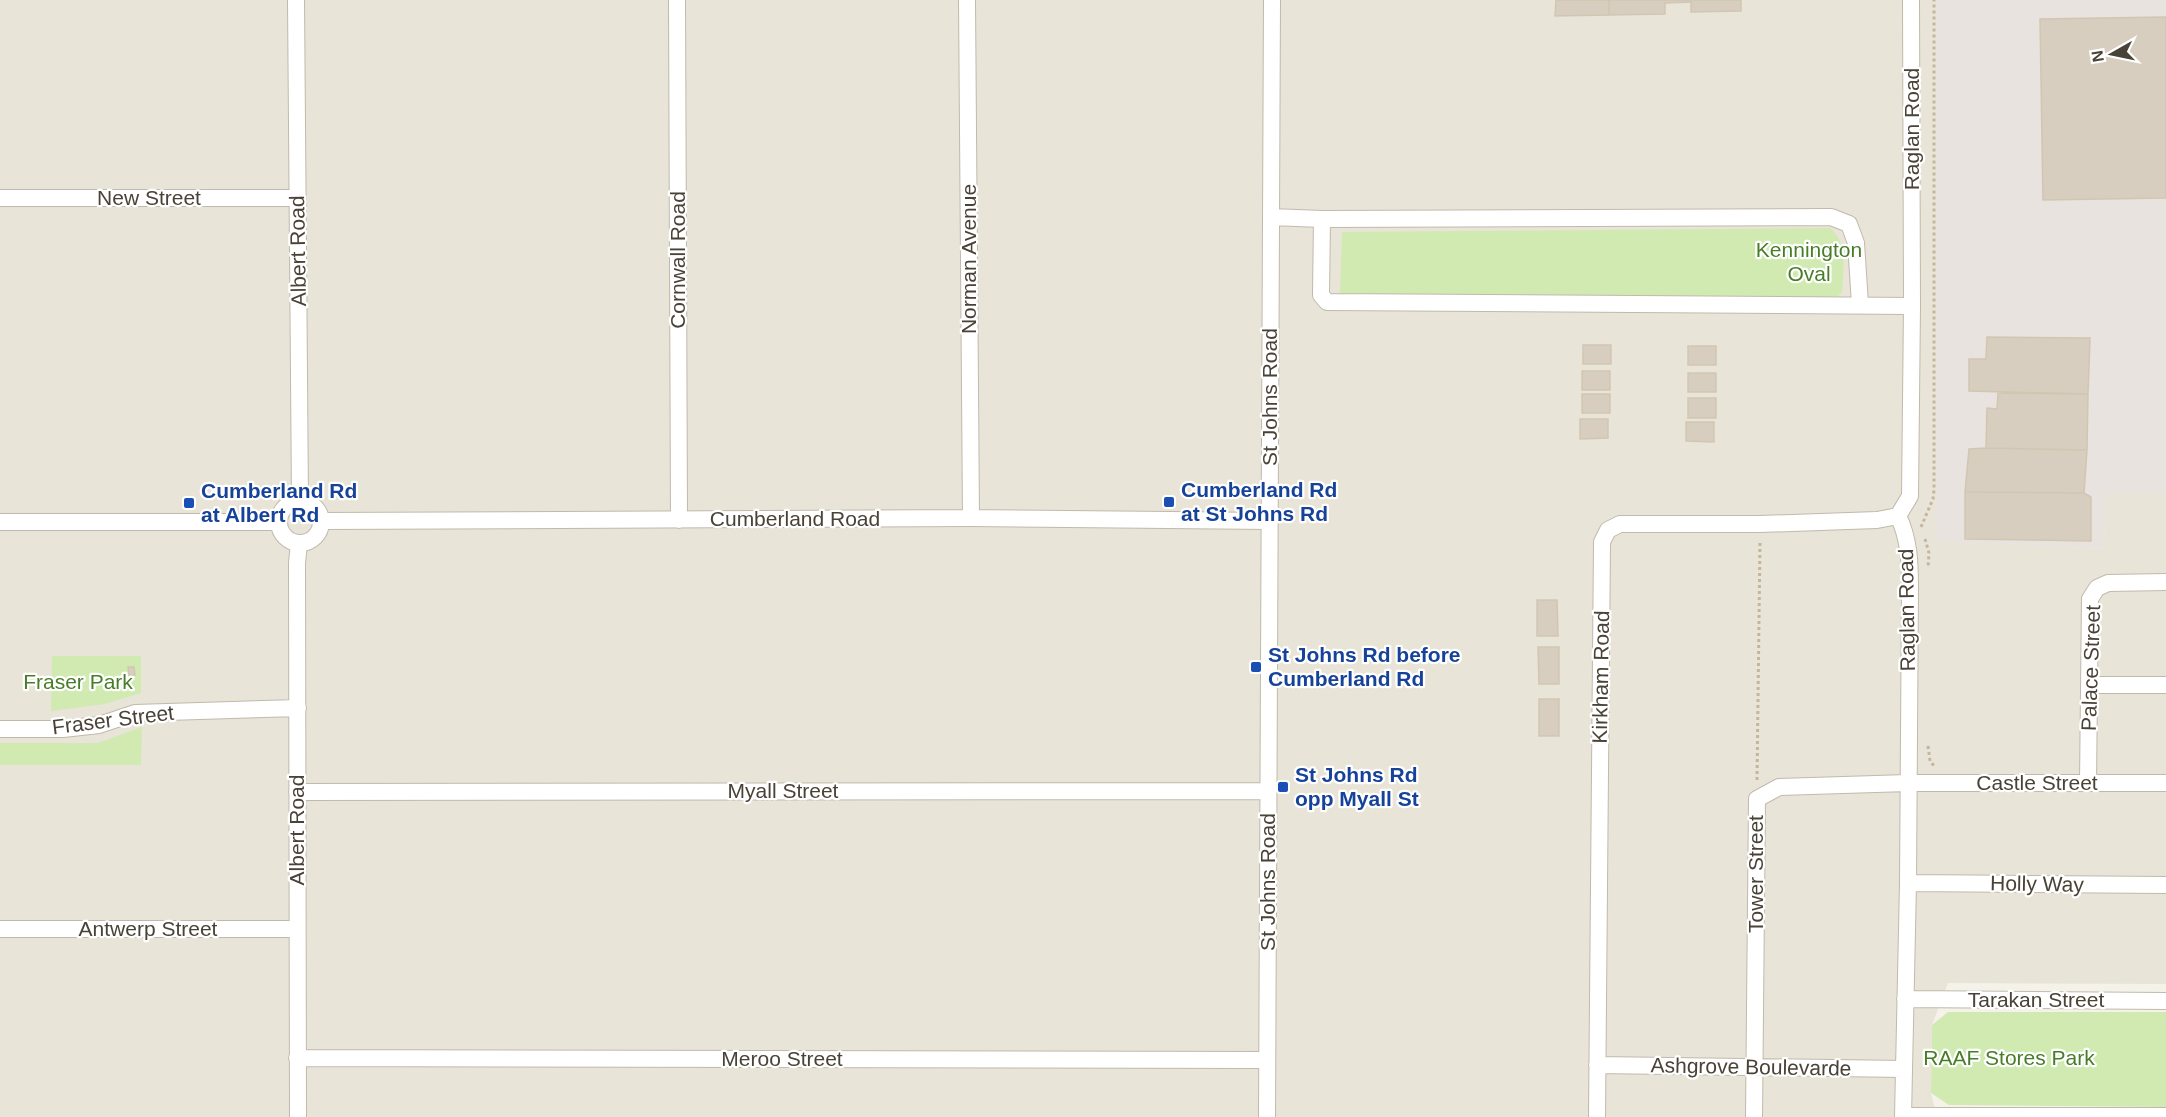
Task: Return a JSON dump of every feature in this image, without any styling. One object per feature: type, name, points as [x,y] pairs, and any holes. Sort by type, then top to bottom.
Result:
[{"type":"street","name":"Albert Road","points":[[296,0],[300,501]]},
{"type":"street","name":"Cornwall Road","points":[[677,0],[679,520]]},
{"type":"street","name":"Norman Avenue","points":[[967,0],[972,518]]},
{"type":"street","name":"St Johns Road","points":[[1267,1117],[1272,0]]},
{"type":"street","name":"Raglan Road","points":[[1904,1116],[1910,556],[1903,526],[1898,516],[1910,496],[1911,0]]},
{"type":"street","name":"New Street","points":[[0,198],[297,198]]},
{"type":"street","points":[[1271,217],[1323,219],[1831,218],[1849,224],[1856,243],[1860,304]]},
{"type":"street","points":[[1323,219],[1321,295],[1327,302],[1912,306]]},
{"type":"street","points":[[300,501],[313,506],[321,521],[316,536],[299,543],[284,535],[279,522],[284,509],[300,501]]},
{"type":"street","name":"Kirkham Road","points":[[1597,1117],[1602,542],[1608,530],[1620,524],[1760,524],[1877,520],[1898,516]]},
{"type":"street","name":"Cumberland Road","points":[[321,521],[972,518],[1270,521]]},
{"type":"street","points":[[0,522],[279,522]]},
{"type":"street","name":"Albert Road","points":[[298,1117],[297,563],[299,543]]},
{"type":"street","name":"Palace Street","points":[[2088,783],[2090,599],[2097,588],[2108,583],[2166,582]]},
{"type":"street","points":[[2089,685],[2166,685]]},
{"type":"street","name":"Fraser Street","points":[[0,729],[63,729],[99,725],[135,713],[298,708]]},
{"type":"street","name":"Castle Street","points":[[1908,783],[2166,783]]},
{"type":"street","name":"Tower Street","points":[[1754,1117],[1756,799],[1779,787],[1908,783]]},
{"type":"street","name":"Myall Street","points":[[297,792],[1268,791]]},
{"type":"street","name":"Holly Way","points":[[1908,883],[2166,885]]},
{"type":"street","name":"Antwerp Street","points":[[0,929],[297,929]]},
{"type":"street","name":"Tarakan Street","points":[[1905,999],[2166,1001]]},
{"type":"street","name":"Meroo Street","points":[[297,1058],[1267,1060]]},
{"type":"street","name":"Ashgrove Boulevarde","points":[[1597,1065],[1904,1069]]},
{"type":"street","points":[[1904,1116],[2166,1116]]},
{"type":"path","points":[[1921,529],[1933,499],[1934,490],[1934,0]]},
{"type":"path","points":[[1756,799],[1760,524]]},
{"type":"path","points":[[1924,537],[1929,553],[1928,576]]},
{"type":"path","points":[[1928,738],[1930,762],[1943,770]]},
{"type":"shaded area","points":[[0,0],[1937,0],[1937,540],[2104,549],[2105,493],[2166,493],[2166,984],[1948,983],[1932,1025],[1931,1093],[1937,1117],[0,1117]]},
{"type":"shaded area","points":[[1937,0],[2166,0],[2166,493],[2106,493],[2104,549],[1937,541]]},
{"type":"green space","name":"Kennington Oval","points":[[1830,228],[1840,241],[1844,257],[1842,292],[1836,298],[1340,294],[1342,232]]},
{"type":"green space","name":"Fraser Park","points":[[52,656],[141,656],[141,693],[105,704],[51,711]]},
{"type":"green space","points":[[142,727],[141,765],[0,765],[0,743],[98,743]]},
{"type":"green space","name":"RAAF Stores Park","points":[[1948,1012],[2166,1012],[2166,1107],[1949,1105],[1931,1093],[1932,1025]]},
{"type":"building","points":[[1556,0],[1609,0],[1609,15],[1555,16]]},
{"type":"building","points":[[1609,0],[1741,0],[1741,11],[1691,12],[1691,2],[1665,3],[1665,14],[1609,15]]},
{"type":"building","points":[[2166,17],[2166,198],[2043,200],[2040,19]]},
{"type":"building","points":[[1987,337],[2090,338],[2088,394],[1969,391],[1969,359],[1986,359]]},
{"type":"building","points":[[1583,345],[1611,345],[1611,364],[1583,364]]},
{"type":"building","points":[[1688,346],[1716,346],[1716,365],[1688,365]]},
{"type":"building","points":[[1582,371],[1610,371],[1610,390],[1582,390]]},
{"type":"building","points":[[1688,373],[1716,373],[1716,392],[1688,392]]},
{"type":"building","points":[[1998,393],[2088,394],[2087,450],[1986,448],[1987,408],[1997,409]]},
{"type":"building","points":[[1582,394],[1610,394],[1610,413],[1582,413]]},
{"type":"building","points":[[1688,398],[1716,398],[1716,418],[1688,418]]},
{"type":"building","points":[[1580,419],[1608,419],[1608,438],[1580,439]]},
{"type":"building","points":[[1686,422],[1714,422],[1714,442],[1686,441]]},
{"type":"building","points":[[1969,449],[2087,450],[2084,493],[1965,492]]},
{"type":"building","points":[[1965,492],[2084,493],[2091,497],[2091,541],[1965,539]]},
{"type":"building","points":[[1537,600],[1557,600],[1558,636],[1537,636]]},
{"type":"building","points":[[1538,647],[1559,647],[1559,684],[1539,684]]},
{"type":"building","points":[[128,667],[134,667],[135,675],[129,675]]},
{"type":"building","points":[[1539,699],[1559,699],[1559,736],[1539,736]]},
{"type":"place","name":"Cumberland Rd at St Johns Rd","points":[[1169,502]]},
{"type":"place","name":"Cumberland Rd at Albert Rd","points":[[189,503]]},
{"type":"place","name":"St Johns Rd before Cumberland Rd","points":[[1256,667]]},
{"type":"place","name":"St Johns Rd opp Myall St","points":[[1283,787]]}]
